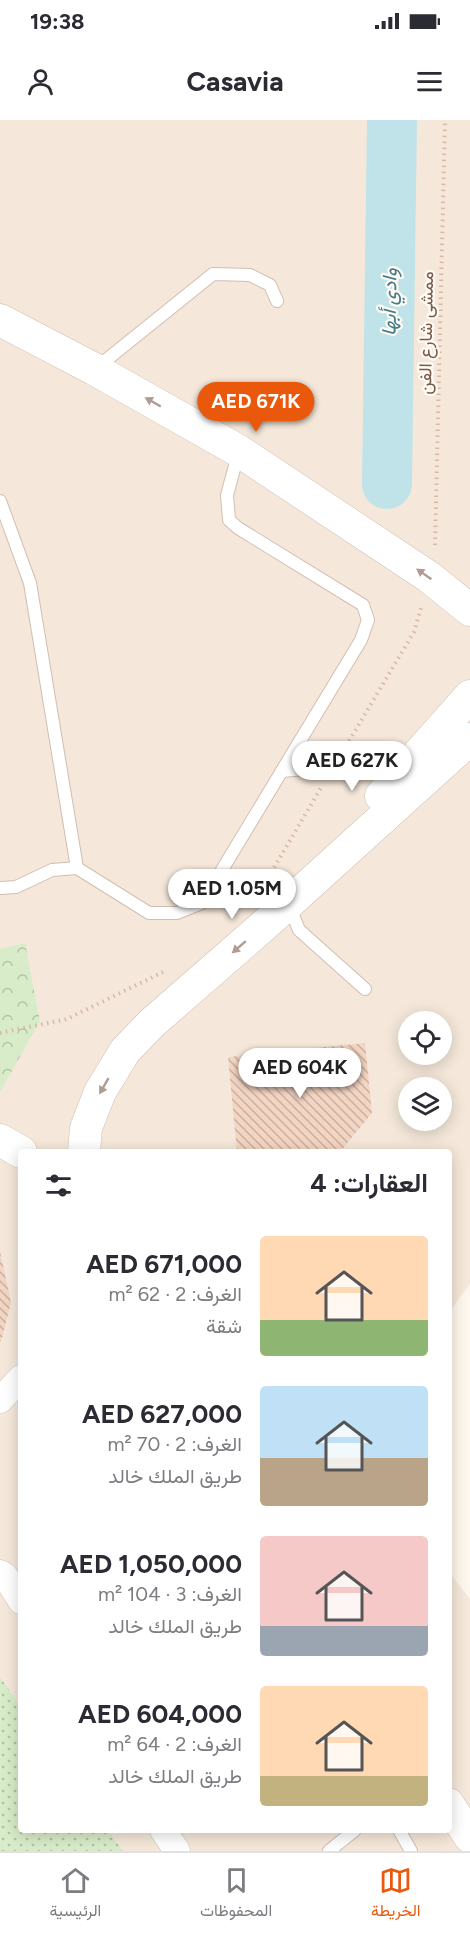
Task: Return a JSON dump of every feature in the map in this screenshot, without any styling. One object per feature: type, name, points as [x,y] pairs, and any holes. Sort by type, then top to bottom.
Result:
[{"type":"street","points":[[0,320],[94,369],[239,451],[429,577],[470,610]]},
{"type":"street","points":[[279,912],[470,696]]},
{"type":"street","points":[[84,1149],[86,1128],[100,1092],[125,1051],[152,1023],[470,740]]},
{"type":"street","points":[[0,1140],[18,1150]]},
{"type":"street","points":[[0,1400],[18,1381]]},
{"type":"street","points":[[0,1573],[5,1576],[18,1596]]},
{"type":"street","points":[[452,1810],[470,1837]]},
{"type":"street","points":[[166,1833],[177,1851]]},
{"type":"lane","points":[[94,369],[213,274],[250,275],[270,285],[277,301]]},
{"type":"lane","points":[[0,888],[16,887],[52,870],[76,868],[149,914],[177,913],[202,903],[361,640],[368,620],[363,605],[238,528],[229,520],[227,495],[239,451]]},
{"type":"lane","points":[[0,501],[30,583],[76,868]]},
{"type":"lane","points":[[282,771],[414,759]]},
{"type":"lane","points":[[279,912],[365,989]]},
{"type":"lane","points":[[329,1851],[351,1833]]},
{"type":"lane","points":[[401,1833],[411,1851]]},
{"type":"path","name":"ممشى شارع الفن","points":[[435,546],[444,120]]},
{"type":"shaded area","points":[[0,120],[470,120],[470,1284],[452,1308],[452,1149],[18,1149],[18,1703],[0,1677]]},
{"type":"shaded area","points":[[452,1576],[470,1599],[470,1851],[123,1851],[110,1833],[452,1833]]},
{"type":"green space","points":[[25,943],[40,1021],[0,1092],[0,949]]},
{"type":"green space","points":[[0,1677],[18,1703],[18,1833],[110,1833],[123,1851],[0,1851]]},
{"type":"building","points":[[365,1043],[372,1113],[342,1149],[237,1149],[228,1057]]},
{"type":"building","points":[[0,1251],[11,1303],[1,1342],[0,1342]]},
{"type":"waterway","name":"وادي أبها","points":[[387,484],[392,120]]}]
